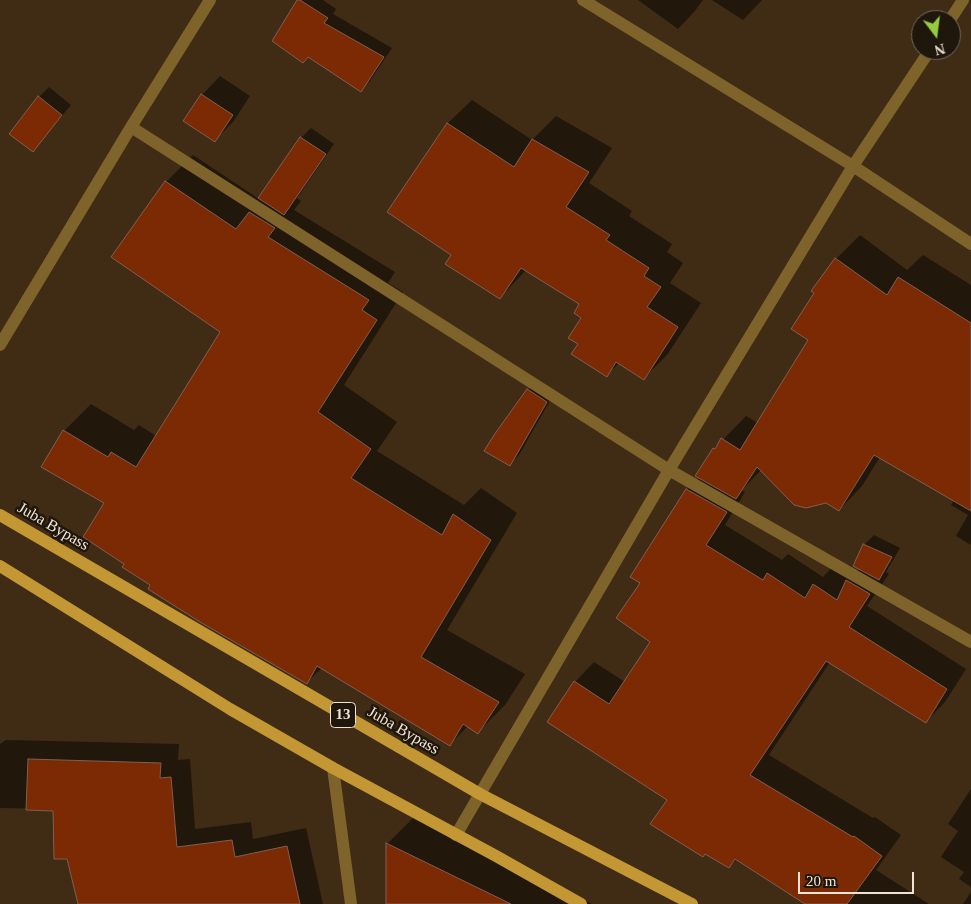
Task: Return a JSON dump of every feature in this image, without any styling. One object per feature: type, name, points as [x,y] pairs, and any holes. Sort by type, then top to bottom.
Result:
[{"type":"main road","name":"Juba Bypass","points":[[0,515],[480,794],[692,904]]},
{"type":"main road","points":[[0,566],[222,704],[333,768],[581,904]]},
{"type":"street","points":[[0,345],[210,0]]},
{"type":"street","points":[[584,0],[853,166],[971,244]]},
{"type":"street","points":[[456,835],[670,470],[853,166],[923,60]]},
{"type":"street","points":[[131,127],[670,470],[971,642]]},
{"type":"street","points":[[333,768],[351,904]]},
{"type":"building","points":[[297,0],[300,0],[328,18],[324,23],[384,57],[361,92],[308,57],[303,63],[272,41]]},
{"type":"building","points":[[201,94],[233,115],[215,142],[183,121]]},
{"type":"building","points":[[38,96],[62,115],[33,152],[9,134]]},
{"type":"building","points":[[447,123],[514,167],[532,139],[589,172],[566,207],[610,235],[606,240],[649,268],[644,276],[661,287],[647,307],[678,327],[644,380],[616,362],[607,377],[571,354],[578,344],[568,338],[581,318],[574,313],[579,304],[521,268],[500,299],[445,264],[451,255],[387,212]]},
{"type":"building","points":[[300,137],[326,154],[284,215],[258,198]]},
{"type":"building","points":[[165,181],[236,229],[249,212],[275,228],[268,237],[369,300],[362,310],[377,320],[318,412],[371,449],[351,478],[442,535],[453,514],[491,540],[421,657],[499,702],[478,734],[463,724],[450,746],[317,666],[307,684],[200,622],[148,589],[150,585],[122,567],[124,564],[83,537],[104,503],[41,467],[63,430],[108,457],[111,452],[136,467],[220,332],[111,257]]},
{"type":"building","points":[[835,258],[887,295],[898,277],[971,323],[971,511],[874,455],[839,511],[826,503],[806,508],[794,505],[757,467],[736,499],[695,476],[721,438],[740,450],[808,340],[791,329],[814,293],[811,291]]},
{"type":"building","points":[[527,389],[547,402],[510,466],[484,451]]},
{"type":"building","points":[[686,489],[727,512],[706,545],[763,580],[767,573],[805,598],[813,584],[837,600],[846,580],[870,594],[849,627],[947,689],[926,723],[826,661],[750,775],[854,836],[882,856],[847,904],[805,904],[735,859],[729,868],[705,854],[703,857],[650,824],[667,800],[547,722],[574,681],[609,704],[650,642],[616,618],[640,583],[630,577]]},
{"type":"building","points":[[863,544],[892,557],[879,580],[853,566]]},
{"type":"building","points":[[28,759],[161,763],[160,778],[171,777],[177,847],[232,840],[235,857],[287,846],[300,904],[78,904],[67,859],[54,859],[53,811],[26,810]]},
{"type":"building","points":[[386,843],[511,904],[386,904]]}]
